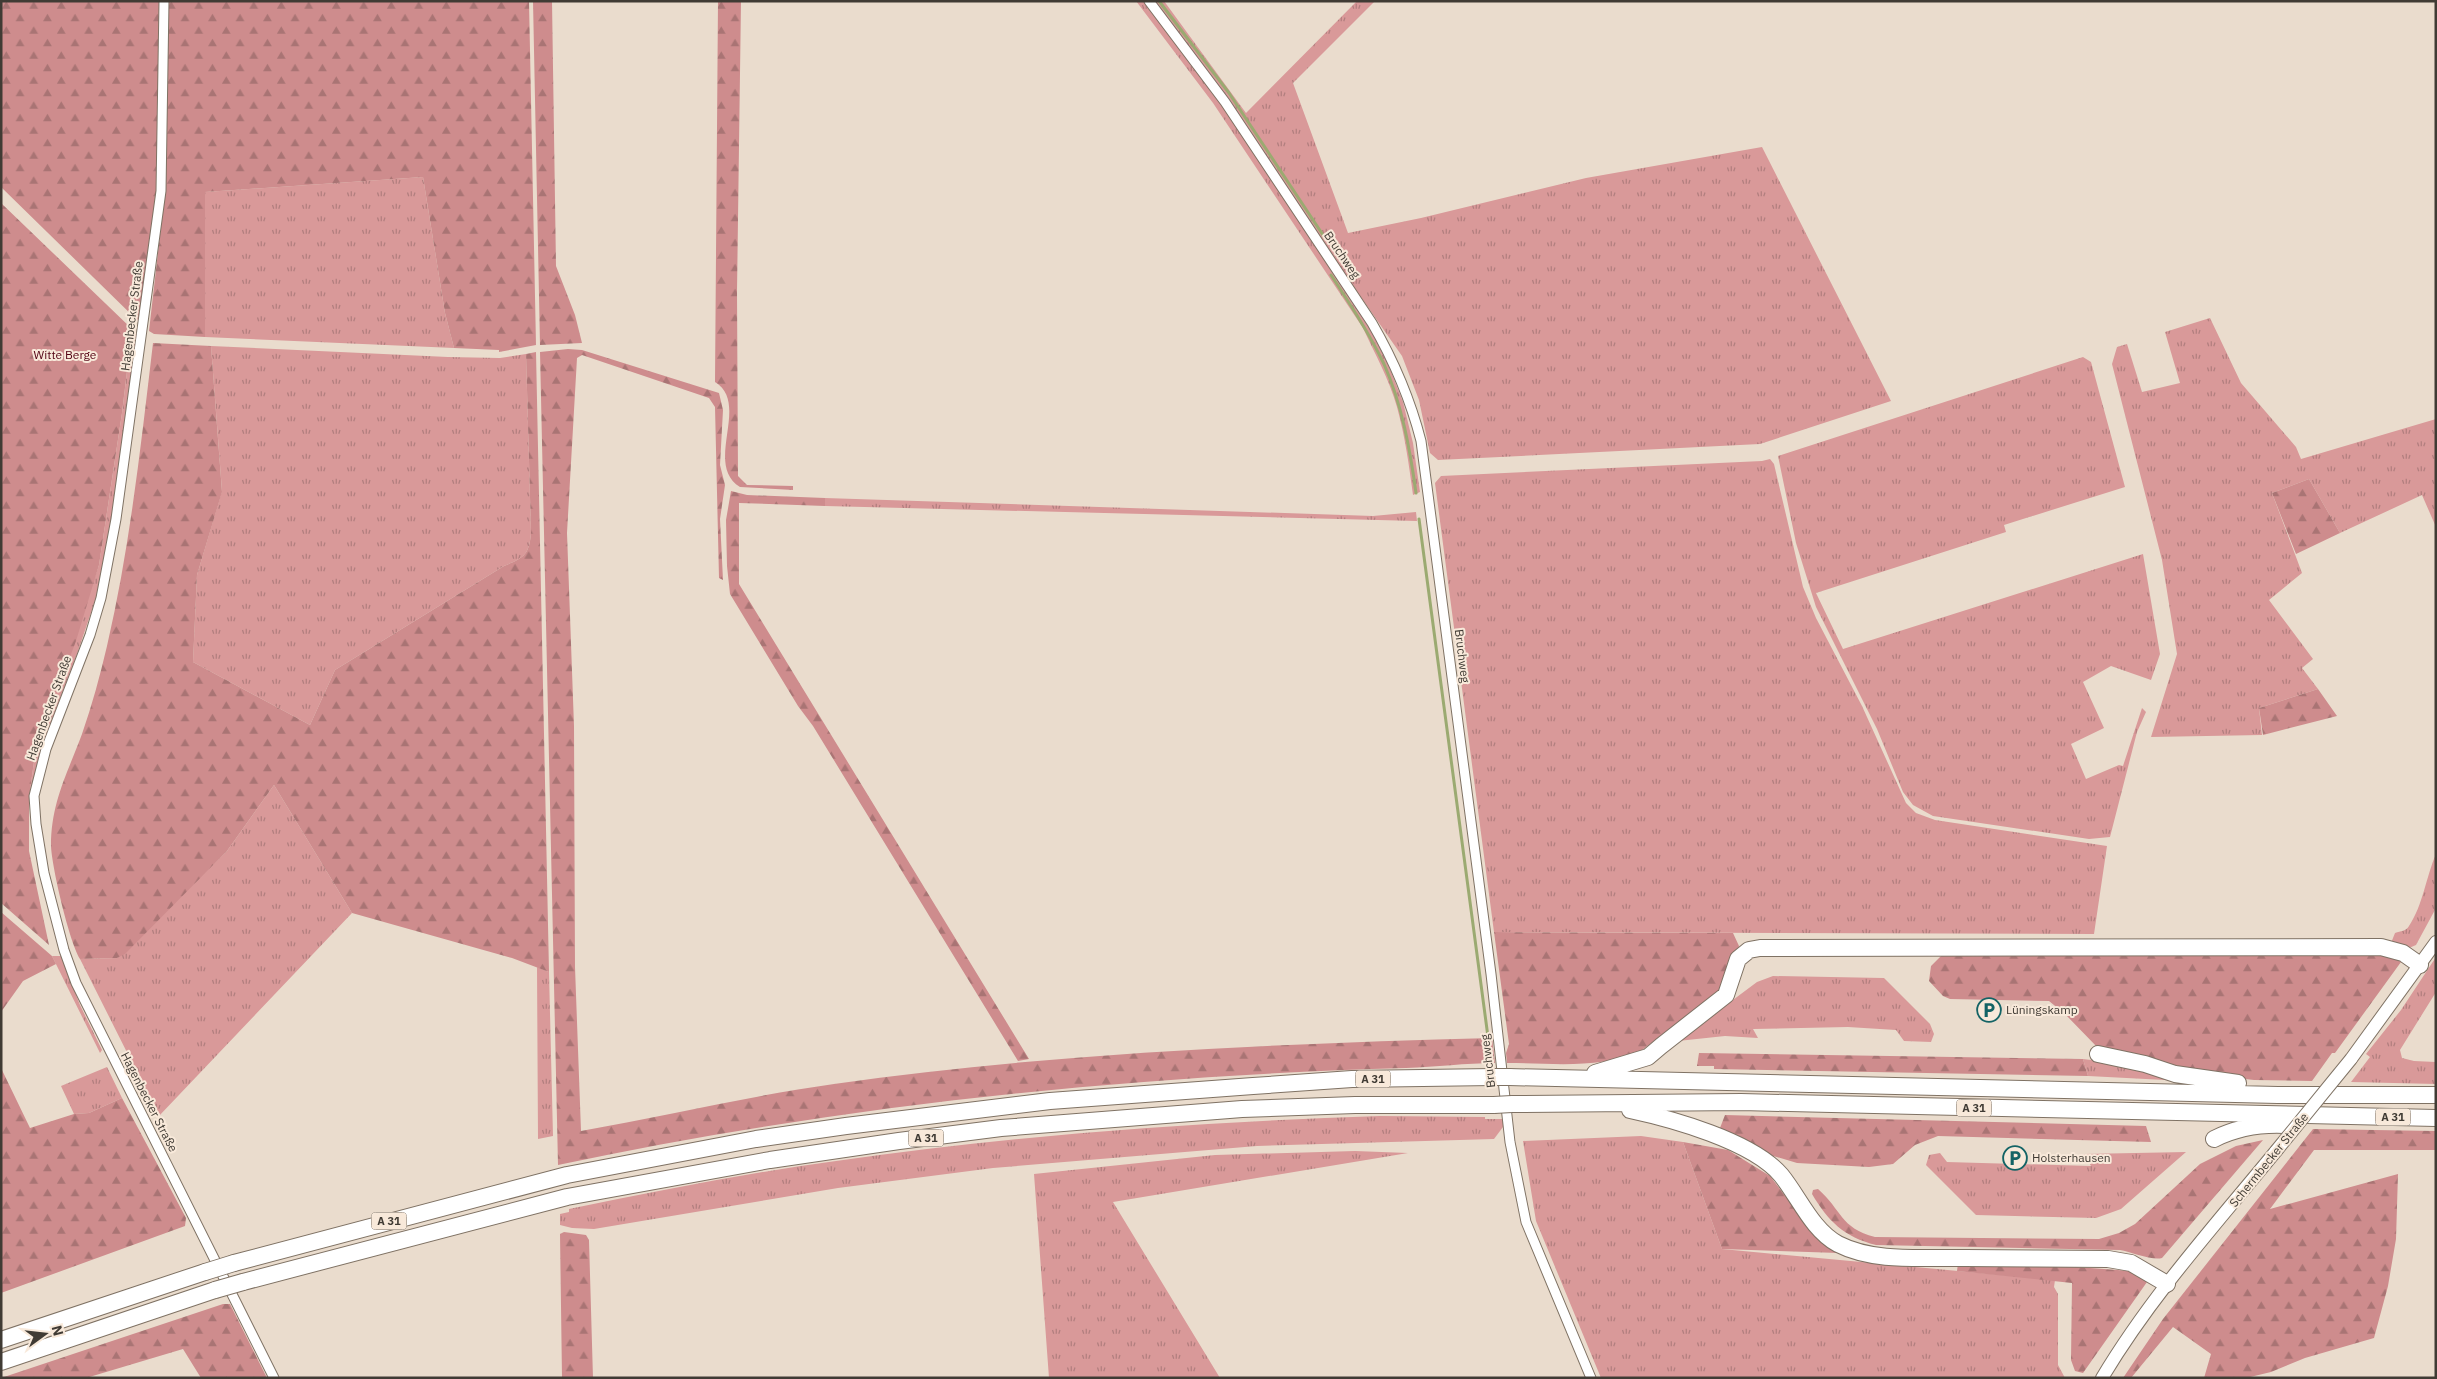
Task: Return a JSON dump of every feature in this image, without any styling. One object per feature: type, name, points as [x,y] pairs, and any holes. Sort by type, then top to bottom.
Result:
[{"type":"highway","points":[[1579,1078],[1648,1057],[1726,995],[1738,959],[1749,950],[1760,948],[2381,947],[2403,953],[2420,965]]},
{"type":"highway","points":[[2098,1054],[2114,1056],[2200,1080],[2269,1085],[2278,1095]]},
{"type":"highway","name":"A 31","points":[[1,1340],[234,1263],[544,1180],[756,1140],[972,1110],[1060,1101],[1352,1079],[1501,1077],[2278,1095],[2436,1095]]},
{"type":"highway","name":"A 31","points":[[1,1362],[215,1290],[544,1203],[770,1160],[1001,1128],[1242,1109],[1355,1105],[1741,1102],[2436,1118]]},
{"type":"highway","points":[[1598,1103],[1668,1118],[1725,1139],[1773,1166],[1821,1230],[1836,1243],[1852,1250],[1890,1257],[2108,1259],[2131,1263],[2167,1284]]},
{"type":"highway","points":[[2214,1139],[2226,1133],[2270,1125],[2329,1126],[2350,1116]]},
{"type":"main road","name":"Schermbecker Straße","points":[[2102,1378],[2116,1354],[2167,1284],[2351,1059],[2436,942]]},
{"type":"street","name":"Hagenbecker Straße","points":[[164,1],[161,191],[116,519],[101,598],[90,635],[41,764],[34,796],[36,824],[49,892],[64,950],[76,983],[274,1378]]},
{"type":"street","name":"Bruchweg","points":[[1149,1],[1225,102],[1372,323],[1393,360],[1411,402],[1421,441],[1491,974],[1510,1142],[1526,1222],[1591,1378]]},
{"type":"green space","points":[[1,1],[159,1],[157,188],[139,322],[1,187]]},
{"type":"green space","points":[[168,1],[529,1],[536,345],[499,352],[499,350],[454,348],[445,313],[423,177],[205,192],[205,337],[154,334],[149,331],[165,191]]},
{"type":"green space","points":[[533,1],[552,1],[556,266],[575,315],[582,343],[540,345]]},
{"type":"green space","points":[[718,1],[741,1],[737,292],[738,476],[747,485],[793,486],[793,490],[740,487],[730,477],[726,464],[725,449],[729,404],[725,392],[715,382]]},
{"type":"green space","points":[[1136,1],[1144,1],[1219,101],[1368,324],[1388,364],[1403,402],[1413,443],[1420,492],[1413,495],[1405,440],[1397,407],[1386,377],[1363,328],[1213,103]]},
{"type":"green space","points":[[1154,1],[1164,1],[1246,113],[1357,1],[1375,1],[1293,83],[1348,233],[1421,218],[1586,178],[1762,147],[1891,401],[1760,444],[1438,460],[1430,453],[1419,400],[1402,356]]},
{"type":"green space","points":[[423,177],[445,313],[454,348],[205,337],[205,192]]},
{"type":"green space","name":"Witte Berge","points":[[1,203],[132,329],[122,413],[99,565],[76,641],[36,747],[29,798],[29,851],[49,945],[1,903]]},
{"type":"green space","points":[[2210,318],[2241,383],[2296,447],[2301,459],[2436,419],[2436,527],[2422,495],[2340,533],[2309,479],[2272,493],[2302,573],[2269,600],[2313,659],[2302,668],[2318,689],[2259,708],[2262,735],[2151,737],[2177,654],[2162,560],[2112,364],[2117,347],[2127,344],[2142,392],[2180,383],[2165,332]]},
{"type":"green space","points":[[132,329],[138,337],[115,499],[96,598],[47,732],[29,798],[36,747],[99,565],[122,413]]},
{"type":"green space","points":[[153,343],[211,346],[222,492],[197,575],[193,662],[310,725],[335,670],[504,566],[516,561],[527,551],[531,533],[526,354],[536,352],[549,972],[512,958],[352,913],[274,785],[227,851],[125,954],[117,958],[80,959],[66,921],[58,886],[52,856],[52,830],[61,788],[82,734],[96,690],[115,609],[134,495]]},
{"type":"green space","points":[[211,346],[448,357],[500,358],[526,354],[531,533],[527,551],[516,561],[504,566],[335,670],[310,725],[193,662],[197,575],[222,491]]},
{"type":"green space","points":[[568,349],[582,350],[719,393],[723,410],[720,465],[725,485],[720,519],[723,580],[719,578],[715,407],[709,398],[582,355],[577,358],[567,533],[574,726],[575,967],[581,1131],[770,1094],[834,1084],[916,1073],[1080,1057],[1327,1043],[1492,1038],[1495,1063],[1192,1078],[980,1097],[768,1126],[558,1165],[540,352]]},
{"type":"green space","points":[[2083,357],[2091,362],[2125,487],[2004,525],[2006,532],[1816,593],[1843,649],[2143,554],[2160,654],[2151,680],[2111,666],[2083,682],[2104,728],[2071,744],[2086,779],[2119,765],[2123,766],[2142,708],[2146,712],[2137,732],[2110,837],[2089,839],[1933,816],[1913,805],[1903,792],[1877,729],[1816,607],[1796,543],[1778,456]]},
{"type":"green space","points":[[1770,459],[1774,464],[1803,587],[1816,618],[1862,706],[1906,803],[1916,813],[1935,820],[2107,846],[2094,934],[1494,932],[1435,483],[1441,476],[1762,461]]},
{"type":"green space","points":[[2309,479],[2340,533],[2296,554],[2272,493]]},
{"type":"green space","points":[[731,491],[747,495],[825,498],[825,506],[739,503],[739,584],[1029,1059],[1018,1061],[730,594],[726,520]]},
{"type":"green space","points":[[825,498],[1373,516],[1416,512],[1417,521],[825,506]]},
{"type":"green space","points":[[2318,689],[2337,716],[2263,735],[2259,708]]},
{"type":"green space","points":[[274,785],[352,913],[159,1116],[80,959],[117,958],[227,851]]},
{"type":"green space","points":[[2436,854],[2436,908],[2416,945],[2409,948],[2391,943],[2395,933],[2406,929],[2414,918]]},
{"type":"green space","points":[[1,912],[52,956],[56,964],[23,981],[1,1012]]},
{"type":"green space","points":[[1494,932],[1733,933],[1739,946],[1725,987],[1642,1050],[1626,1056],[1593,1063],[1507,1063],[1506,1053],[1509,1044]]},
{"type":"green space","points":[[1943,954],[2389,955],[2401,962],[2335,1053],[2332,1053],[2312,1081],[2254,1080],[2185,1072],[2098,1048],[2065,1014],[2049,1001],[1950,999],[1943,996],[1929,981],[1931,966]]},
{"type":"green space","points":[[52,956],[61,956],[80,1005],[102,1050],[100,1053]]},
{"type":"green space","points":[[2436,957],[2436,992],[2400,1050],[2402,1058],[2414,1061],[2436,1062],[2436,1084],[2351,1082],[2370,1057],[2366,1054],[2401,1010]]},
{"type":"green space","points":[[537,967],[549,972],[553,1136],[538,1139]]},
{"type":"green space","points":[[1773,976],[1884,978],[1930,1024],[1934,1034],[1931,1042],[1904,1041],[1896,1030],[1848,1027],[1753,1029],[1758,1038],[1725,1036],[1678,1041],[1757,982]]},
{"type":"green space","points":[[1699,1053],[2083,1059],[2088,1076],[1714,1069],[1714,1066],[1697,1066]]},
{"type":"green space","points":[[2083,1059],[2116,1063],[2165,1077],[2165,1080],[2088,1076]]},
{"type":"green space","points":[[107,1067],[122,1098],[89,1113],[74,1114],[61,1086]]},
{"type":"green space","points":[[1,1068],[30,1128],[74,1114],[89,1113],[122,1098],[186,1218],[185,1226],[1,1293]]},
{"type":"green space","points":[[1725,1115],[2146,1126],[2151,1142],[1938,1136],[1915,1145],[1893,1164],[1869,1167],[1797,1163],[1770,1155],[1720,1128]]},
{"type":"green space","points":[[1380,1116],[1485,1117],[1485,1119],[1503,1119],[1506,1123],[1494,1139],[1257,1146],[993,1168],[838,1188],[594,1229],[572,1228],[560,1225],[560,1214],[569,1212],[569,1209],[735,1177],[904,1152],[1107,1131]]},
{"type":"green space","points":[[2313,1129],[2436,1131],[2436,1150],[2314,1150],[2270,1209],[2398,1174],[2396,1239],[2388,1286],[2374,1338],[2305,1358],[2271,1372],[2246,1378],[2204,1378],[2211,1354],[2173,1327],[2131,1378],[2123,1378],[2163,1319]]},
{"type":"green space","points":[[1641,1136],[1683,1142],[1722,1249],[2055,1280],[2054,1287],[2058,1294],[2058,1365],[2065,1378],[1601,1378],[1536,1221],[1523,1141]]},
{"type":"green space","points":[[2263,1140],[2162,1258],[2158,1259],[2120,1250],[1876,1245],[1865,1242],[1838,1227],[1824,1212],[1812,1194],[1813,1190],[1818,1189],[1842,1218],[1855,1229],[1875,1237],[2099,1239],[2119,1233],[2135,1224],[2200,1164],[2236,1146]]},
{"type":"green space","points":[[1683,1142],[1728,1150],[1770,1176],[1816,1236],[1839,1253],[1722,1249]]},
{"type":"green space","points":[[1355,1151],[1408,1153],[1113,1202],[1220,1378],[1049,1378],[1034,1174],[1215,1155]]},
{"type":"green space","points":[[2186,1152],[2121,1209],[2096,1218],[1976,1215],[1926,1165],[1929,1155],[1940,1153],[1947,1162],[2091,1166],[2084,1154]]},
{"type":"green space","points":[[564,1232],[586,1235],[589,1240],[593,1378],[562,1378],[560,1234]]},
{"type":"green space","points":[[1958,1263],[2063,1266],[2131,1271],[2147,1282],[2083,1373],[2075,1371],[2071,1360],[2072,1283],[1957,1271]]},
{"type":"green space","points":[[223,1304],[230,1304],[267,1378],[201,1378],[183,1349],[86,1378],[1,1378]]},
{"type":"waterway","points":[[1159,1],[1229,93],[1325,238]]},
{"type":"waterway","points":[[1331,275],[1384,364],[1396,395],[1404,427],[1416,493]]},
{"type":"waterway","points":[[1419,519],[1488,1037]]},
{"type":"place","name":"Lüningskamp","points":[[1989,1010]]},
{"type":"place","name":"Holsterhausen","points":[[2015,1158]]}]
